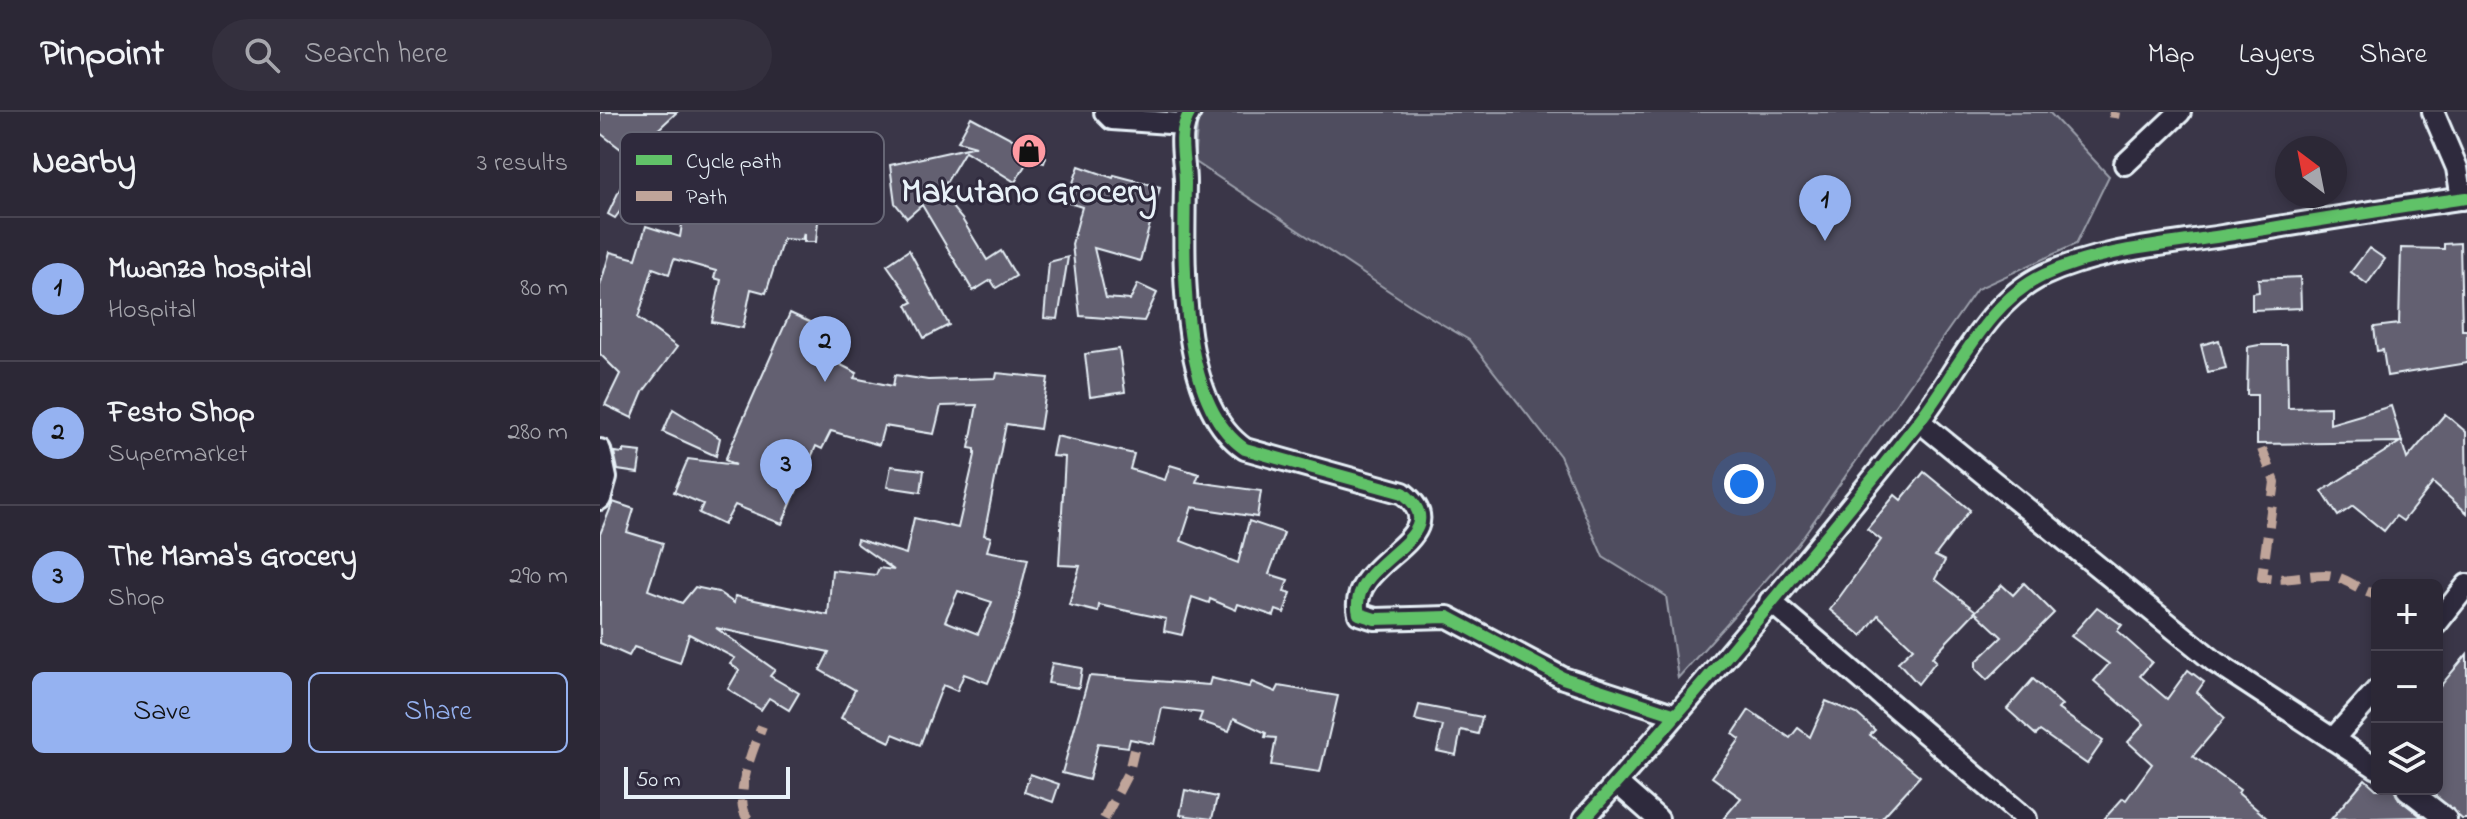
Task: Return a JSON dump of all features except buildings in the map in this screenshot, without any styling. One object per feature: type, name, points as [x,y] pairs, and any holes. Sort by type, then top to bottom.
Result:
[{"type":"street","points":[[1105,112],[1112,119],[1186,118],[1185,307],[1203,383],[1214,413],[1228,437],[1245,449],[1403,493],[1414,501],[1419,512],[1419,529],[1369,575],[1359,592],[1359,614],[1375,619],[1448,617],[1563,678],[1676,715]]},
{"type":"street","points":[[2125,164],[2180,112]]},
{"type":"street","points":[[1584,819],[1676,715],[1919,421],[1998,311],[2018,290],[2044,275],[2078,263],[2166,245],[2465,198],[2457,168],[2433,112]]},
{"type":"street","points":[[1919,421],[2215,662],[2371,764]]},
{"type":"street","points":[[600,450],[606,478],[600,499]]},
{"type":"street","points":[[2443,615],[2467,585]]},
{"type":"street","points":[[1770,601],[2026,819]]},
{"type":"street","points":[[2333,739],[2371,697]]},
{"type":"street","points":[[1617,783],[1658,819]]},
{"type":"street","points":[[2415,795],[2446,819]]},
{"type":"shaded area","points":[[1207,112],[2049,112],[2109,176],[2076,244],[1977,289],[1797,545],[1678,678],[1666,596],[1603,557],[1560,456],[1469,340],[1413,307],[1194,161],[1198,117]]},
{"type":"marked path","points":[[2114,118],[2115,112]]},
{"type":"marked path","points":[[2262,449],[2275,482],[2262,577],[2332,576],[2371,593]]},
{"type":"marked path","points":[[748,819],[742,799],[743,786],[762,726]]},
{"type":"marked path","points":[[1104,819],[1129,771],[1134,750]]},
{"type":"cycle path","points":[[1190,112],[1182,138],[1189,326],[1196,364],[1207,398],[1223,427],[1245,449],[1403,493],[1417,509],[1419,524],[1411,537],[1368,579],[1359,595],[1359,614],[1375,619],[1448,617],[1563,678],[1676,715]]},
{"type":"cycle path","points":[[1584,819],[1794,575],[1931,406],[1972,342],[2004,303],[2023,287],[2044,275],[2109,254],[2467,198]]},
{"type":"place","name":"Makutano Grocery","points":[[1029,151]]},
{"type":"place","name":"Mwanza hospital","points":[[1825,241]]},
{"type":"place","name":"Festo Shop","points":[[825,382]]},
{"type":"place","name":"The Mama's Grocery","points":[[786,505]]}]
